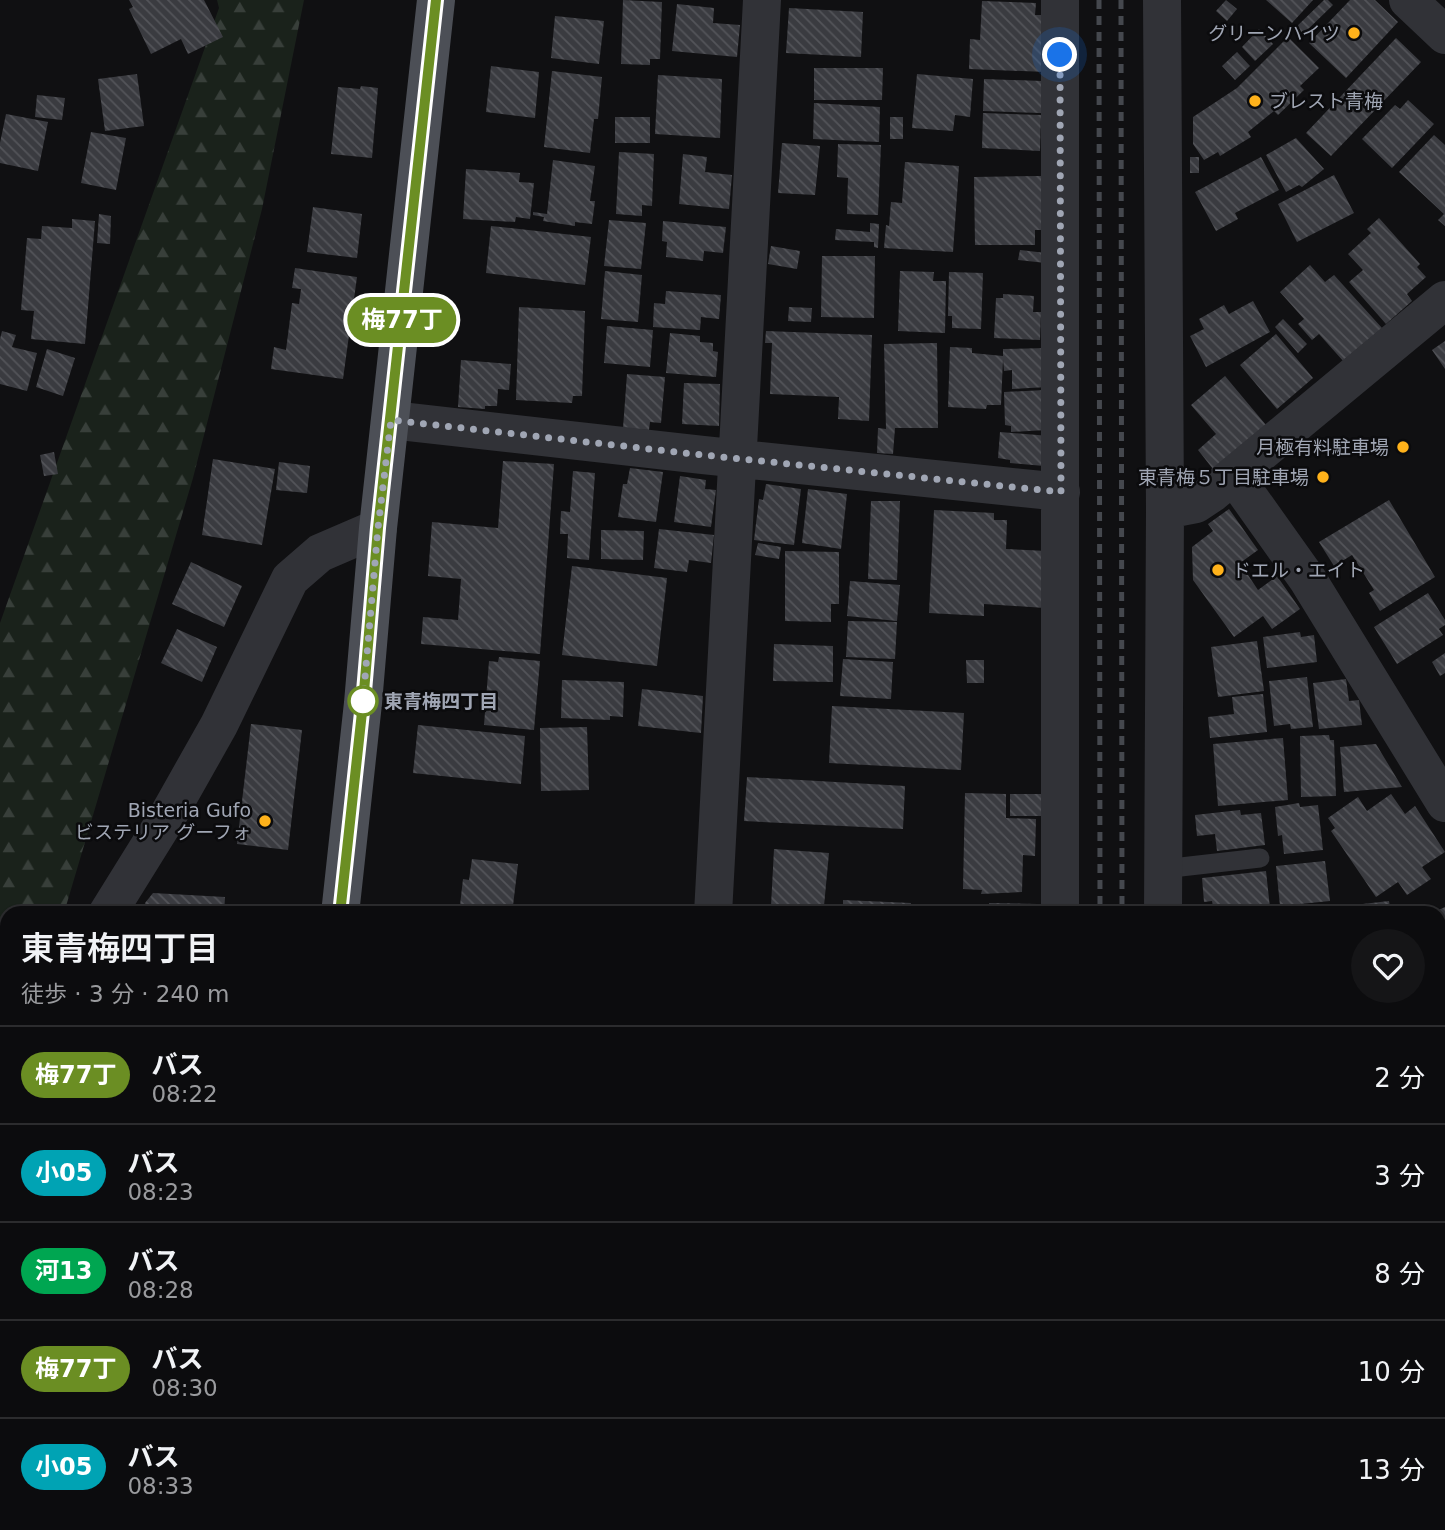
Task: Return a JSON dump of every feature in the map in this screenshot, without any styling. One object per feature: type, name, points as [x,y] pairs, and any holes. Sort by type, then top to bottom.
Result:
[{"type":"main road","points":[[341,906],[363,703],[378,528],[436,0]]},
{"type":"street","points":[[713,906],[762,0]]},
{"type":"street","points":[[1060,0],[1060,906]]},
{"type":"street","points":[[1162,0],[1165,510],[1163,906]]},
{"type":"street","points":[[1408,0],[1445,35]]},
{"type":"street","points":[[1165,510],[1196,503],[1234,476],[1445,300]]},
{"type":"street","points":[[391,420],[1061,492]]},
{"type":"street","points":[[1234,476],[1308,580],[1445,803]]},
{"type":"street","points":[[112,906],[166,819],[219,725],[290,579],[320,553],[378,528]]},
{"type":"lane","points":[[1163,869],[1260,859]]},
{"type":"green space","points":[[217,0],[304,0],[262,209],[193,478],[66,906],[0,906],[0,623],[219,8]]},
{"type":"building","points":[[129,0],[204,0],[223,37],[188,54],[181,39],[151,54],[129,9],[133,7]]},
{"type":"building","points":[[623,0],[662,2],[660,59],[650,59],[650,65],[621,64]]},
{"type":"building","points":[[1226,0],[1237,9],[1227,21],[1216,11]]},
{"type":"building","points":[[1266,0],[1313,0],[1292,23]]},
{"type":"building","points":[[1324,0],[1333,5],[1301,36],[1294,29]]},
{"type":"building","name":"グリーンハイツ","points":[[1350,0],[1375,0],[1398,22],[1346,78],[1309,43]]},
{"type":"building","points":[[982,1],[1036,3],[1035,15],[1042,15],[1046,72],[969,69],[970,39],[980,40]]},
{"type":"building","points":[[677,4],[714,8],[713,23],[740,25],[737,57],[672,51]]},
{"type":"building","points":[[789,8],[863,12],[861,57],[786,53]]},
{"type":"building","points":[[555,16],[604,21],[599,64],[551,58]]},
{"type":"building","points":[[1259,29],[1273,44],[1255,61],[1242,47]]},
{"type":"building","name":"ブレスト青梅","points":[[1288,37],[1319,68],[1300,86],[1304,90],[1278,115],[1274,111],[1248,132],[1251,137],[1220,156],[1218,152],[1204,160],[1193,144],[1193,117],[1237,88]]},
{"type":"building","points":[[1396,38],[1421,62],[1331,156],[1306,133]]},
{"type":"building","points":[[1237,52],[1250,66],[1235,80],[1222,66]]},
{"type":"building","points":[[491,66],[539,72],[535,118],[486,112]]},
{"type":"building","points":[[814,68],[883,68],[882,100],[814,100]]},
{"type":"building","points":[[552,71],[602,77],[598,119],[594,119],[590,153],[544,147]]},
{"type":"building","points":[[137,74],[144,126],[105,131],[98,79]]},
{"type":"building","points":[[917,74],[973,79],[970,117],[955,115],[953,131],[912,128]]},
{"type":"building","points":[[658,75],[722,79],[720,138],[655,134]]},
{"type":"building","points":[[984,79],[1042,81],[1041,113],[983,111]]},
{"type":"building","points":[[361,86],[378,88],[372,158],[331,154],[338,87],[360,89]]},
{"type":"building","points":[[37,95],[65,98],[62,120],[35,117]]},
{"type":"building","points":[[1408,100],[1434,124],[1392,168],[1362,139],[1395,105],[1400,109]]},
{"type":"building","points":[[814,103],[880,107],[879,142],[813,139]]},
{"type":"building","points":[[983,113],[1041,115],[1040,151],[982,148]]},
{"type":"building","points":[[6,114],[48,122],[38,171],[0,163],[0,143]]},
{"type":"building","points":[[615,117],[650,117],[650,143],[615,143]]},
{"type":"building","points":[[890,117],[903,117],[903,139],[890,139]]},
{"type":"building","points":[[91,132],[126,138],[116,190],[81,183]]},
{"type":"building","points":[[1434,135],[1445,145],[1445,226],[1438,220],[1444,214],[1399,172]]},
{"type":"building","points":[[1296,138],[1324,169],[1302,187],[1299,185],[1286,192],[1266,155]]},
{"type":"building","points":[[782,143],[820,146],[815,195],[778,193]]},
{"type":"building","points":[[838,144],[881,145],[878,215],[847,214],[848,178],[837,177]]},
{"type":"building","points":[[619,152],[654,154],[652,206],[642,205],[642,216],[616,214]]},
{"type":"building","points":[[683,154],[707,157],[705,172],[732,175],[729,209],[679,204]]},
{"type":"building","points":[[1190,157],[1199,157],[1199,173],[1190,173]]},
{"type":"building","points":[[1261,157],[1279,190],[1235,213],[1238,219],[1216,231],[1195,192]]},
{"type":"building","points":[[553,160],[595,166],[590,201],[595,201],[592,224],[575,222],[575,226],[543,221],[544,217],[533,215],[533,212],[547,214]]},
{"type":"building","points":[[905,162],[959,166],[953,252],[884,248],[891,202],[902,203]]},
{"type":"building","points":[[466,169],[520,173],[519,182],[534,183],[530,219],[516,217],[515,222],[463,219]]},
{"type":"building","points":[[1334,175],[1354,213],[1297,242],[1278,204]]},
{"type":"building","points":[[1041,176],[1044,230],[1035,230],[1035,245],[975,245],[974,177]]},
{"type":"building","points":[[313,207],[362,214],[357,258],[307,252]]},
{"type":"building","points":[[99,214],[111,216],[110,244],[97,243]]},
{"type":"building","points":[[1379,218],[1420,264],[1417,267],[1426,277],[1407,294],[1412,301],[1386,324],[1349,282],[1363,270],[1348,254],[1371,233],[1367,229]]},
{"type":"building","points":[[72,219],[95,221],[85,344],[31,339],[34,311],[21,310],[27,238],[41,239],[42,226],[72,228]]},
{"type":"building","points":[[609,220],[646,223],[641,269],[604,266]]},
{"type":"building","points":[[663,221],[726,227],[723,253],[704,251],[703,261],[666,257],[667,242],[662,241]]},
{"type":"building","points":[[870,223],[879,224],[878,248],[874,247],[874,242],[835,240],[836,229],[870,232]]},
{"type":"building","points":[[491,226],[591,237],[585,285],[486,273]]},
{"type":"building","points":[[771,246],[800,251],[797,269],[768,264]]},
{"type":"building","points":[[1020,250],[1046,253],[1046,263],[1018,260]]},
{"type":"building","points":[[822,256],[875,256],[874,318],[821,317]]},
{"type":"building","points":[[1310,265],[1325,282],[1334,275],[1382,328],[1344,362],[1319,334],[1312,340],[1298,324],[1304,319],[1280,292]]},
{"type":"building","points":[[295,268],[357,277],[343,379],[271,369],[274,347],[286,350],[292,303],[299,304],[301,289],[292,288]]},
{"type":"building","points":[[605,271],[642,275],[638,322],[601,319]]},
{"type":"building","points":[[900,271],[934,272],[933,281],[946,281],[945,333],[898,331]]},
{"type":"building","points":[[949,272],[983,273],[981,329],[952,328],[952,316],[948,316]]},
{"type":"building","points":[[666,291],[721,295],[719,319],[701,317],[700,330],[653,327],[654,303],[665,304]]},
{"type":"building","points":[[1003,294],[1034,296],[1033,312],[1041,312],[1040,340],[994,338],[996,298],[1003,298]]},
{"type":"building","points":[[1253,301],[1270,332],[1206,367],[1190,336],[1204,329],[1199,319],[1224,305],[1229,314]]},
{"type":"building","points":[[519,307],[585,311],[582,396],[573,396],[572,403],[516,400]]},
{"type":"building","points":[[789,307],[812,308],[811,322],[788,321]]},
{"type":"building","points":[[1283,319],[1307,344],[1298,353],[1275,327]]},
{"type":"building","points":[[607,326],[653,330],[650,367],[604,363]]},
{"type":"building","points":[[2,331],[16,335],[12,347],[37,353],[27,391],[0,384]]},
{"type":"building","points":[[766,331],[872,335],[869,421],[838,419],[839,397],[770,394],[772,343],[765,343]]},
{"type":"building","points":[[670,333],[700,336],[700,342],[713,343],[713,351],[718,352],[716,377],[666,373]]},
{"type":"building","points":[[1276,334],[1313,378],[1277,409],[1240,365]]},
{"type":"building","points":[[1445,341],[1445,369],[1432,350]]},
{"type":"building","points":[[937,343],[938,428],[895,428],[893,454],[877,453],[878,428],[886,429],[884,344]]},
{"type":"building","points":[[950,347],[972,348],[972,353],[1003,356],[1003,349],[1047,348],[1048,387],[1012,389],[1012,370],[1004,371],[1003,359],[1001,405],[987,405],[986,409],[948,407]]},
{"type":"building","points":[[47,349],[75,358],[63,396],[36,387]]},
{"type":"building","points":[[461,360],[511,364],[509,390],[498,389],[497,406],[485,406],[485,409],[458,407]]},
{"type":"building","points":[[627,374],[665,377],[661,423],[650,422],[649,430],[623,428]]},
{"type":"building","points":[[1225,376],[1266,425],[1213,469],[1198,450],[1216,434],[1191,405]]},
{"type":"building","points":[[684,383],[720,384],[719,426],[682,424]]},
{"type":"building","points":[[1045,390],[1047,430],[1011,432],[1011,426],[1005,425],[1004,392]]},
{"type":"building","points":[[1000,432],[1050,436],[1044,466],[1010,463],[1010,460],[998,458]]},
{"type":"building","points":[[54,452],[58,474],[44,476],[40,455]]},
{"type":"building","points":[[213,459],[275,469],[262,545],[202,535]]},
{"type":"building","points":[[503,461],[554,464],[540,654],[421,644],[423,617],[458,620],[461,579],[428,576],[432,522],[498,528]]},
{"type":"building","points":[[279,462],[310,466],[307,493],[276,490]]},
{"type":"building","points":[[630,468],[663,472],[656,522],[618,517],[623,484],[627,484]]},
{"type":"building","points":[[573,471],[595,473],[589,560],[567,558],[568,534],[560,534],[561,511],[570,512]]},
{"type":"building","points":[[680,476],[706,480],[705,489],[716,490],[711,527],[674,522]]},
{"type":"building","points":[[766,484],[801,489],[794,545],[754,540],[759,499],[763,500]]},
{"type":"building","points":[[808,489],[847,494],[841,549],[802,543]]},
{"type":"building","points":[[1389,500],[1435,577],[1380,611],[1369,593],[1374,590],[1352,555],[1334,566],[1319,542]]},
{"type":"building","points":[[871,501],[900,501],[897,580],[868,579]]},
{"type":"building","name":"ドエル・エイト","points":[[1229,509],[1258,550],[1240,563],[1258,590],[1277,576],[1300,609],[1272,629],[1263,616],[1234,637],[1193,580],[1192,547],[1213,531],[1208,524]]},
{"type":"building","points":[[934,510],[994,513],[994,520],[1007,520],[1006,549],[1047,551],[1045,608],[984,604],[984,616],[929,613]]},
{"type":"building","points":[[659,529],[714,535],[711,563],[689,560],[687,572],[654,568]]},
{"type":"building","points":[[601,530],[644,531],[643,560],[601,559]]},
{"type":"building","points":[[758,543],[781,547],[779,559],[755,555]]},
{"type":"building","points":[[785,551],[839,552],[839,604],[831,604],[831,622],[785,621]]},
{"type":"building","points":[[191,562],[242,586],[224,627],[172,604]]},
{"type":"building","points":[[572,566],[667,578],[657,666],[562,655]]},
{"type":"building","points":[[850,581],[900,585],[897,621],[847,616]]},
{"type":"building","points":[[1428,593],[1445,620],[1445,625],[1439,629],[1443,635],[1397,664],[1374,627]]},
{"type":"building","points":[[848,621],[897,622],[895,659],[846,657]]},
{"type":"building","points":[[177,629],[217,647],[202,682],[161,663]]},
{"type":"building","points":[[1300,632],[1301,637],[1314,635],[1317,662],[1267,668],[1263,637]]},
{"type":"building","points":[[1257,641],[1264,691],[1218,697],[1211,647]]},
{"type":"building","points":[[774,644],[833,646],[833,682],[773,681]]},
{"type":"building","points":[[1445,653],[1445,673],[1440,676],[1432,662]]},
{"type":"building","points":[[499,657],[540,661],[534,730],[484,725],[489,661],[498,662]]},
{"type":"building","points":[[843,659],[893,662],[891,699],[840,696]]},
{"type":"building","points":[[966,660],[984,660],[984,683],[967,683]]},
{"type":"building","points":[[1307,677],[1313,727],[1291,729],[1290,724],[1274,726],[1269,681]]},
{"type":"building","points":[[1346,679],[1349,701],[1359,700],[1362,725],[1319,729],[1313,683]]},
{"type":"building","points":[[562,680],[624,682],[623,717],[610,716],[610,720],[561,718]]},
{"type":"building","points":[[642,689],[703,696],[701,733],[638,726]]},
{"type":"building","points":[[1263,694],[1267,732],[1210,738],[1208,717],[1234,714],[1232,697]]},
{"type":"building","points":[[832,706],[964,713],[961,770],[829,763]]},
{"type":"building","points":[[251,724],[302,730],[288,850],[237,844]]},
{"type":"building","points":[[418,725],[525,736],[521,784],[413,773]]},
{"type":"building","points":[[587,727],[589,790],[541,791],[540,728]]},
{"type":"building","points":[[1329,735],[1330,740],[1334,740],[1336,796],[1301,797],[1300,736]]},
{"type":"building","points":[[1283,738],[1288,800],[1218,806],[1213,744]]},
{"type":"building","points":[[1376,744],[1402,787],[1344,792],[1340,747]]},
{"type":"building","points":[[747,777],[905,786],[903,829],[744,821]]},
{"type":"building","points":[[965,793],[1006,794],[1006,818],[1036,819],[1035,856],[1023,855],[1022,892],[981,894],[982,890],[963,889]]},
{"type":"building","points":[[1010,794],[1042,794],[1042,816],[1010,816]]},
{"type":"building","points":[[1391,794],[1405,814],[1415,806],[1445,852],[1422,867],[1431,879],[1407,895],[1398,882],[1376,897],[1331,831],[1335,828],[1328,818],[1358,797],[1367,811]]},
{"type":"building","points":[[1299,803],[1300,807],[1318,805],[1323,850],[1284,854],[1282,835],[1278,836],[1275,807]]},
{"type":"building","points":[[1240,810],[1241,815],[1261,813],[1265,845],[1217,851],[1215,834],[1197,836],[1195,815]]},
{"type":"building","points":[[774,849],[829,853],[824,906],[771,906]]},
{"type":"building","points":[[472,859],[518,864],[513,906],[460,906],[463,879],[469,880]]},
{"type":"building","points":[[1325,861],[1330,901],[1280,906],[1276,866]]},
{"type":"building","points":[[1266,871],[1270,906],[1213,906],[1212,901],[1204,902],[1202,878]]},
{"type":"building","points":[[153,893],[225,897],[224,906],[145,906]]},
{"type":"building","points":[[843,900],[911,903],[911,906],[843,906]]},
{"type":"building","points":[[1389,901],[1390,906],[1354,906]]},
{"type":"building","points":[[989,903],[1037,904],[1037,906],[989,906]]},
{"type":"railway","points":[[1099,0],[1100,906]]},
{"type":"railway","points":[[1121,0],[1122,906]]},
{"type":"bus line","name":"梅77丁","points":[[341,906],[363,703],[378,528],[436,0]]},
{"type":"place","name":"グリーンハイツ","points":[[1354,33]]},
{"type":"place","name":"ブレスト青梅","points":[[1255,101]]},
{"type":"place","name":"月極有料駐車場","points":[[1403,447]]},
{"type":"place","name":"東青梅５丁目駐車場","points":[[1323,477]]},
{"type":"place","name":"ドエル・エイト","points":[[1218,570]]},
{"type":"place","name":"東青梅四丁目","points":[[363,701]]},
{"type":"place","name":"Bisteria Gufo ビステリア グーフォ","points":[[265,821]]},
{"type":"route","points":[[363,701],[378,528],[391,420],[1061,492],[1060,55]]}]
